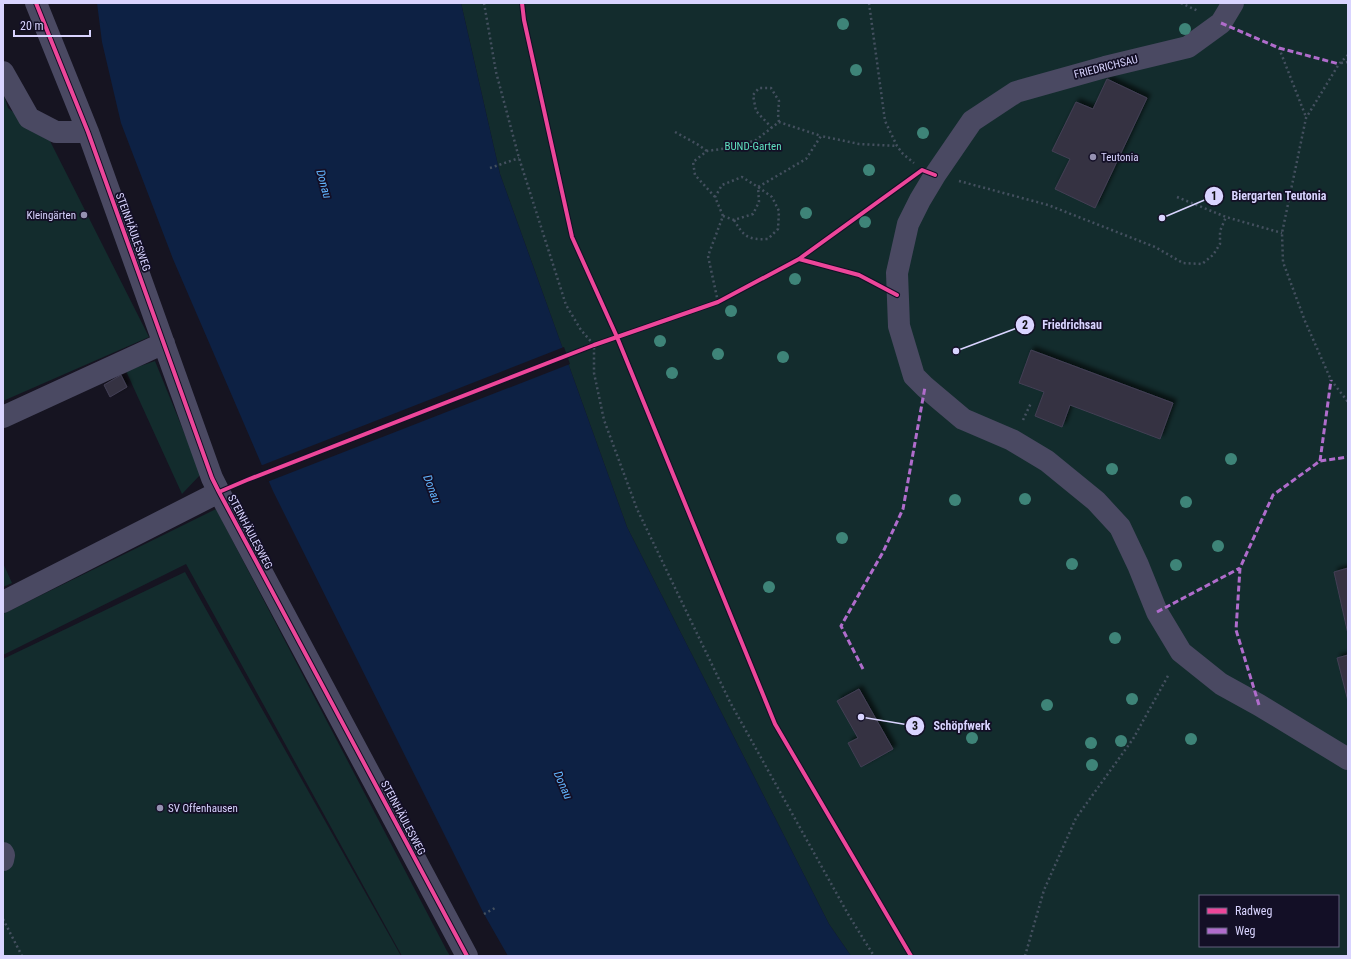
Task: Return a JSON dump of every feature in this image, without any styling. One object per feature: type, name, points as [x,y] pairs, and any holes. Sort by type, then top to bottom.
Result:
[{"type":"lane","name":"STEINHÄULESWEG","points":[[36,3],[88,132],[212,478],[466,956]]},
{"type":"lane","name":"FRIEDRICHSAU","points":[[1181,652],[1157,612],[1138,564],[1120,527],[1096,501],[1047,461],[1012,440],[963,418],[924,387],[914,376],[899,326],[897,273],[908,224],[926,170],[972,121],[1016,92],[1105,67],[1188,47],[1221,23],[1233,3]]},
{"type":"lane","points":[[3,72],[28,118],[56,132],[88,132]]},
{"type":"lane","points":[[3,417],[164,343]]},
{"type":"lane","name":"STEINHÄULESWEG","points":[[3,602],[219,492]]},
{"type":"lane","points":[[1181,652],[1221,684],[1259,705],[1348,759]]},
{"type":"lane","points":[[3,853],[3,860]]},
{"type":"path","points":[[484,3],[496,72],[519,158],[566,305],[581,330],[594,346],[594,373],[604,420],[637,509],[730,702],[848,914],[874,956]]},
{"type":"path","points":[[869,3],[885,121],[897,146],[903,154],[926,170],[1048,205],[1154,247],[1183,263],[1202,264],[1213,255],[1220,244],[1220,231],[1226,217]]},
{"type":"path","points":[[1279,48],[1306,118]]},
{"type":"path","points":[[1348,56],[1339,64],[1306,118],[1282,232],[1283,262],[1305,321],[1331,380],[1348,402]]},
{"type":"path","points":[[1339,64],[1348,62]]},
{"type":"path","points":[[772,128],[756,111],[753,95],[759,88],[771,88],[779,100],[779,122]]},
{"type":"path","points":[[779,122],[820,136],[859,144],[897,146]]},
{"type":"path","points":[[718,302],[708,256],[723,216],[715,197],[695,175],[693,162],[707,151],[735,147],[756,140],[779,122]]},
{"type":"path","points":[[675,132],[707,151]]},
{"type":"path","points":[[758,186],[806,159],[820,136]]},
{"type":"path","points":[[490,168],[519,158]]},
{"type":"path","points":[[715,197],[722,185],[742,177],[758,186],[772,197],[778,211],[778,229],[768,239],[754,240],[741,232],[734,220]]},
{"type":"path","points":[[723,216],[734,220],[753,214],[759,202],[758,186]]},
{"type":"path","points":[[1177,196],[1226,217],[1282,232]]},
{"type":"path","points":[[1025,956],[1044,890],[1076,818],[1133,740],[1181,652]]},
{"type":"path","points":[[484,914],[495,908]]},
{"type":"path","points":[[3,919],[22,956]]},
{"type":"green space","name":"BUND-Garten","points":[[461,3],[1348,3],[1348,956],[851,956],[829,924],[627,527],[500,174]]},
{"type":"green space","points":[[3,93],[8,108],[50,141],[149,337],[3,401]]},
{"type":"green space","points":[[155,361],[201,474],[182,494],[126,371]]},
{"type":"green space","points":[[216,509],[450,956],[402,956],[186,564],[3,655],[3,614]]},
{"type":"green space","points":[[3,563],[12,583],[3,587]]},
{"type":"green space","name":"SV Offenhausen","points":[[185,572],[401,956],[3,956],[3,659]]},
{"type":"water","name":"Donau","points":[[97,3],[461,3],[500,174],[627,527],[829,924],[851,956],[508,956],[484,914],[273,491],[173,259],[121,123],[102,42]]},
{"type":"pier","points":[[564,347],[570,364],[267,482],[260,466]]},
{"type":"building","points":[[1107,79],[1147,98],[1095,208],[1055,189],[1070,159],[1052,151],[1076,102],[1093,109]]},
{"type":"building","points":[[1031,350],[1173,403],[1160,439],[1070,405],[1062,427],[1035,416],[1044,392],[1019,383]]},
{"type":"building","points":[[121,375],[127,387],[110,397],[104,385]]},
{"type":"building","points":[[1348,568],[1348,634],[1334,572]]},
{"type":"building","points":[[1348,655],[1348,701],[1337,658]]},
{"type":"building","points":[[859,689],[893,749],[861,767],[848,743],[858,738],[837,701]]},
{"type":"marked path","points":[[1221,23],[1279,48],[1339,64]]},
{"type":"marked path","points":[[1320,461],[1331,380]]},
{"type":"marked path","points":[[863,669],[841,626],[883,552],[903,509],[925,387]]},
{"type":"marked path","points":[[1259,705],[1236,630],[1240,568],[1273,495],[1320,461],[1348,457]]},
{"type":"marked path","points":[[1157,612],[1240,568]]},
{"type":"cycle path","points":[[36,3],[88,132],[212,478],[467,956]]},
{"type":"cycle path","points":[[522,3],[524,20],[572,237],[617,337],[775,724],[911,956]]},
{"type":"cycle path","points":[[219,492],[594,345],[718,302],[799,259],[922,170],[935,175]]},
{"type":"cycle path","points":[[799,259],[859,275],[897,295]]},
{"type":"place","name":"Teutonia","points":[[1093,157]]},
{"type":"place","name":"Kleingärten","points":[[84,215]]},
{"type":"place","name":"Biergarten Teutonia","points":[[1162,218]]},
{"type":"place","name":"Friedrichsau","points":[[956,351]]},
{"type":"place","name":"Schöpfwerk","points":[[861,717]]},
{"type":"place","name":"SV Offenhausen","points":[[160,808]]}]
